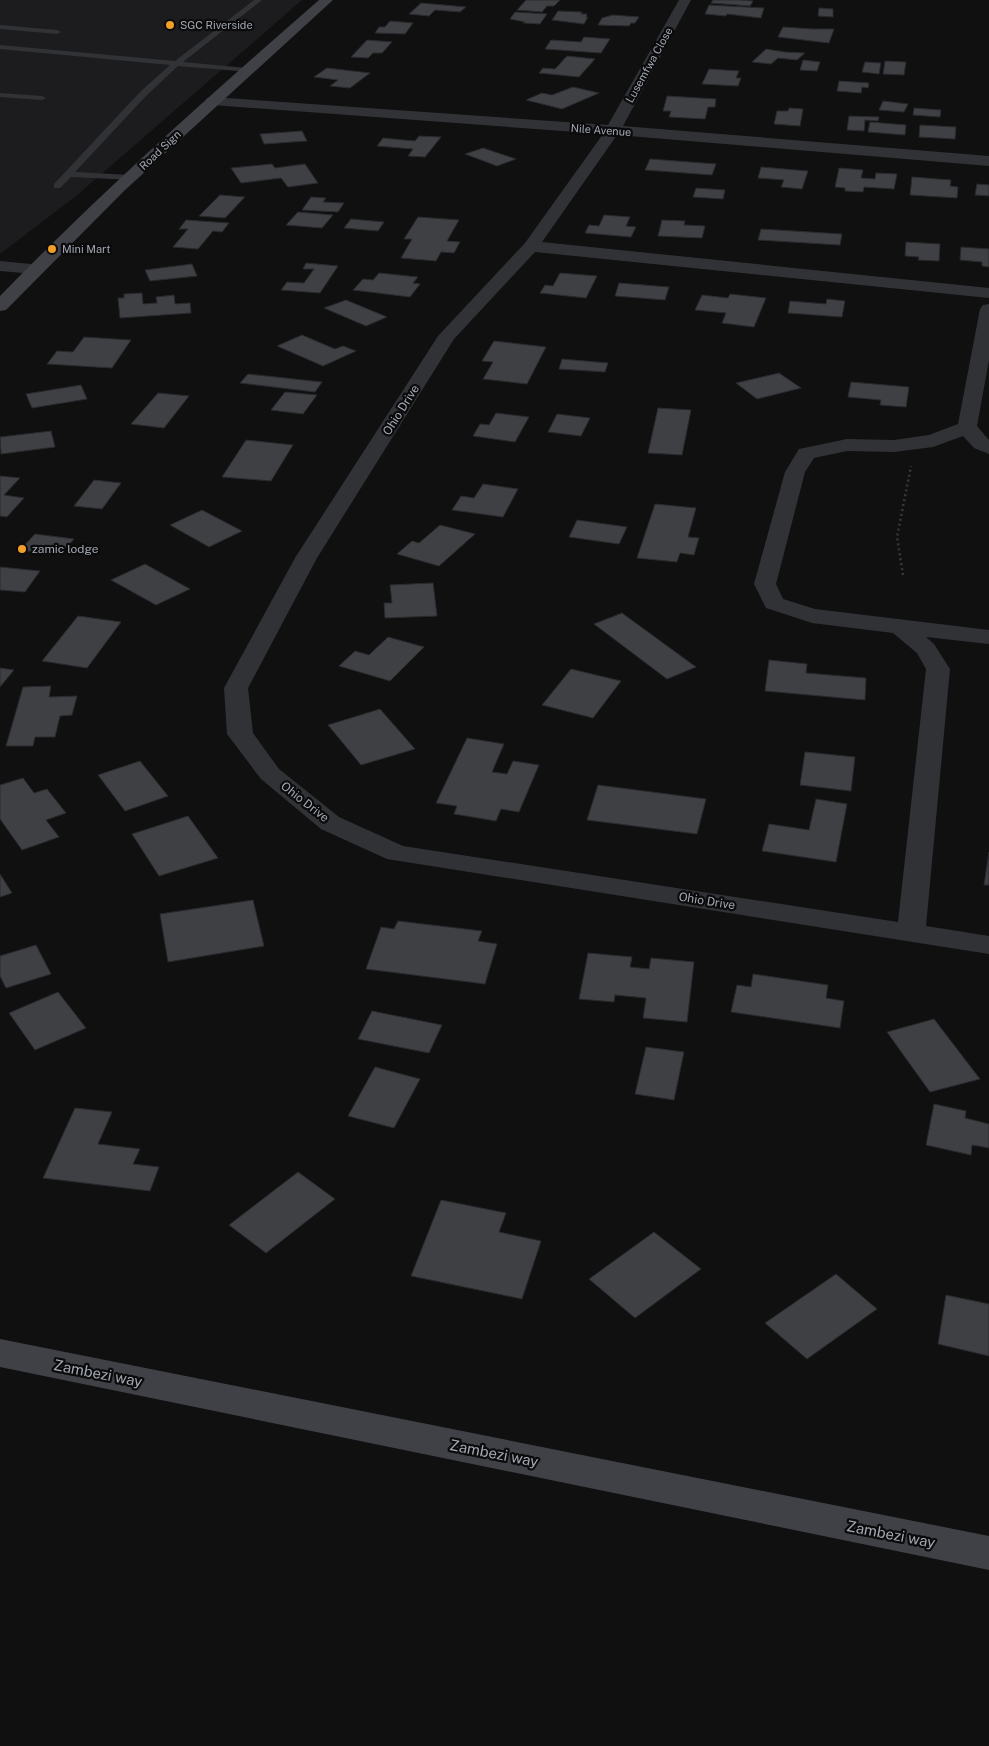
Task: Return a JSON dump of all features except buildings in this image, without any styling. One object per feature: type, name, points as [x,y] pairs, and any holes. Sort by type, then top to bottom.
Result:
[{"type":"main road","name":"Road Sign","points":[[0,306],[35,269],[212,101],[327,0]]},
{"type":"main road","name":"Zambezi way","points":[[0,1353],[989,1554]]},
{"type":"street","name":"Lusemfwa Close","points":[[531,246],[613,130],[685,0]]},
{"type":"street","name":"Nile Avenue","points":[[212,101],[613,130],[989,161]]},
{"type":"street","points":[[531,246],[989,293]]},
{"type":"street","name":"Ohio Drive","points":[[531,246],[447,336],[376,451],[306,558],[236,688],[240,734],[270,774],[330,822],[397,853],[989,945]]},
{"type":"street","points":[[0,266],[35,269]]},
{"type":"street","points":[[967,427],[989,309]]},
{"type":"street","points":[[967,427],[933,441],[894,446],[848,445],[806,453],[795,472],[765,584],[774,603],[812,616],[981,636]]},
{"type":"street","points":[[967,427],[981,444],[989,448]]},
{"type":"street","points":[[899,626],[926,649],[938,669],[911,933]]},
{"type":"street","points":[[938,669],[981,636]]},
{"type":"lane","points":[[57,186],[143,94],[178,63],[258,0]]},
{"type":"lane","points":[[0,27],[57,32]]},
{"type":"lane","points":[[0,47],[247,70]]},
{"type":"lane","points":[[0,95],[42,98]]},
{"type":"lane","points":[[70,174],[130,178]]},
{"type":"path","points":[[903,575],[897,537],[908,484],[913,444]]},
{"type":"shaded area","points":[[0,0],[302,0],[76,196],[0,254]]},
{"type":"place","name":"SGC Riverside","points":[[170,25]]},
{"type":"place","name":"Mini Mart","points":[[52,249]]},
{"type":"place","name":"zamic lodge","points":[[22,549]]}]
